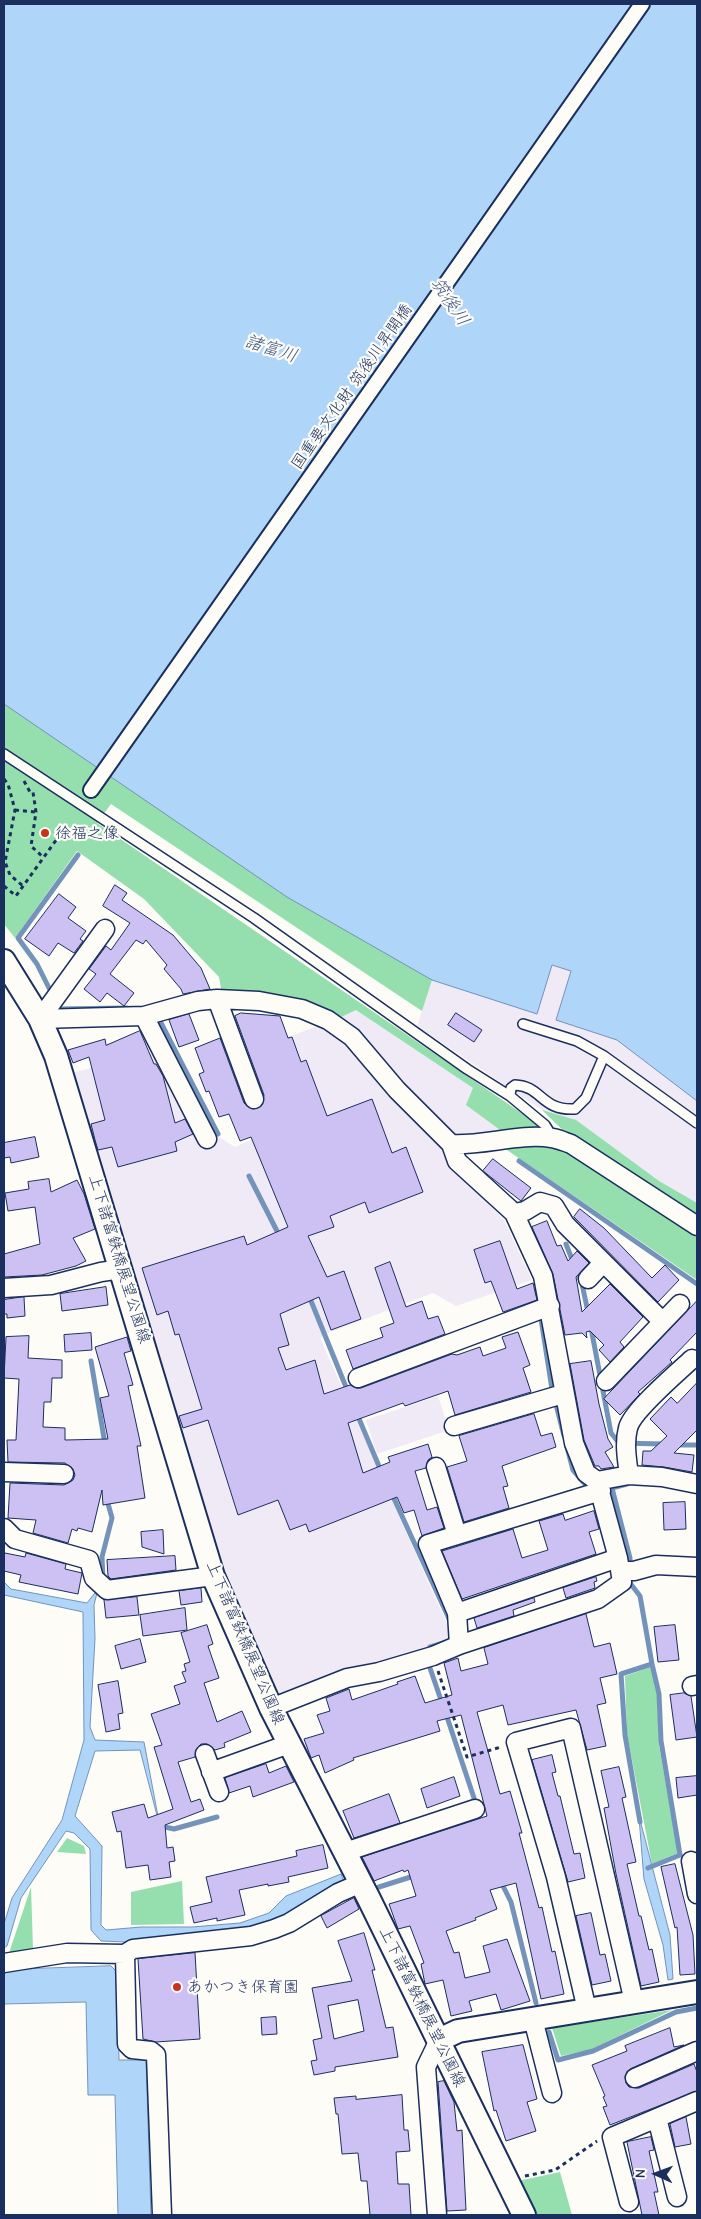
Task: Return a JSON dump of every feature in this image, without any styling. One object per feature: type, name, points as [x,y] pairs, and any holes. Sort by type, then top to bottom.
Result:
[{"type":"street","name":"国重要文化財 筑後川昇開橋","points":[[91,790],[642,4]]},
{"type":"street","points":[[40,1019],[106,929]]},
{"type":"street","name":"上下諸富鉄橋展望公園線","points":[[4,961],[40,1019],[59,1065],[213,1576],[271,1708],[361,1883],[524,2215]]},
{"type":"street","points":[[40,1019],[144,1016],[198,1001],[217,999],[259,1001],[302,1009],[328,1020],[352,1037],[397,1090],[451,1144],[457,1161],[514,1213],[543,1276],[544,1309],[556,1396],[586,1472],[599,1486],[625,1567],[622,1582],[598,1600],[459,1644],[433,1656],[379,1672],[347,1678],[271,1708]]},
{"type":"street","points":[[217,999],[254,1099]]},
{"type":"street","points":[[144,1016],[207,1138]]},
{"type":"street","points":[[451,1144],[466,1145],[532,1138],[553,1138],[571,1144],[697,1226]]},
{"type":"street","points":[[514,1213],[525,1211],[540,1202],[554,1206],[565,1224],[663,1322]]},
{"type":"street","points":[[588,1279],[603,1262]]},
{"type":"street","points":[[4,1288],[51,1285],[101,1272],[121,1269]]},
{"type":"street","points":[[606,1381],[680,1304]]},
{"type":"street","points":[[358,1378],[544,1309]]},
{"type":"street","points":[[629,1475],[626,1444],[628,1426],[636,1414],[692,1359]]},
{"type":"street","points":[[454,1426],[556,1396]]},
{"type":"street","points":[[436,1467],[457,1535]]},
{"type":"street","points":[[4,1472],[64,1474]]},
{"type":"street","points":[[459,1644],[457,1613],[428,1544],[629,1475],[662,1477],[697,1483]]},
{"type":"street","points":[[4,1528],[15,1539],[89,1560],[94,1578],[107,1590],[213,1576]]},
{"type":"street","points":[[457,1613],[625,1567],[656,1565],[697,1567]]},
{"type":"street","points":[[587,2010],[556,1877],[516,1742],[571,1728],[634,2002]]},
{"type":"street","points":[[211,1772],[289,1744]]},
{"type":"street","points":[[205,1754],[219,1792]]},
{"type":"street","points":[[345,1852],[475,1810]]},
{"type":"street","points":[[691,1862],[697,1894]]},
{"type":"street","points":[[7,1964],[67,1953],[125,1954],[133,1949],[251,1936],[289,1923],[338,1893],[361,1883]]},
{"type":"street","points":[[125,1954],[127,2044],[132,2049],[151,2051],[156,2055],[162,2215]]},
{"type":"street","points":[[437,2215],[426,2067],[439,2040],[458,2031],[697,1992]]},
{"type":"street","points":[[533,2018],[552,2093]]},
{"type":"street","points":[[635,2078],[697,2051]]},
{"type":"street","points":[[629,2202],[612,2137],[697,2101]]},
{"type":"street","points":[[657,2118],[677,2197]]},
{"type":"lane","points":[[4,754],[254,918],[467,1069],[510,1096],[545,1125],[553,1138]]},
{"type":"lane","points":[[523,1024],[577,1042],[604,1056],[697,1123]]},
{"type":"lane","points":[[510,1096],[511,1088],[515,1085],[526,1085],[552,1107],[563,1110],[575,1109],[586,1098],[604,1056]]},
{"type":"path","points":[[21,775],[30,792],[33,792],[36,812],[31,846],[44,858]]},
{"type":"path","points":[[4,779],[8,784],[15,810],[5,862],[10,875],[23,886]]},
{"type":"path","points":[[15,810],[36,812]]},
{"type":"path","points":[[4,886],[16,896],[67,825]]},
{"type":"path","points":[[433,1656],[467,1757],[516,1742]]},
{"type":"path","points":[[508,2180],[556,2170],[605,2136],[612,2137]]},
{"type":"shaded area","points":[[697,678],[697,1218],[572,1139],[542,1110],[417,1026],[432,980]]},
{"type":"shaded area","points":[[356,1009],[473,1088],[507,1135],[437,1142],[461,1176],[504,1220],[532,1280],[456,1306],[433,1293],[328,1333],[320,1338],[454,1640],[391,1660],[345,1670],[275,1697],[222,1570],[71,1073],[167,1049],[214,1134],[235,1147],[268,1132],[240,1055],[339,1018]]},
{"type":"shaded area","points":[[438,1396],[449,1430],[377,1454],[366,1420]]},
{"type":"green space","points":[[4,700],[537,1014],[432,980],[422,1011],[111,804],[97,823],[539,1125],[537,1133],[697,1237],[697,1280],[504,1148],[507,1135],[466,1105],[473,1088],[356,1010],[339,1018],[222,994],[219,977],[144,899],[77,851],[15,938],[4,924]]},
{"type":"green space","points":[[542,1110],[576,1120],[659,1181],[697,1203],[697,1218],[572,1139]]},
{"type":"green space","points":[[651,1667],[657,1693],[659,1745],[678,1853],[652,1864],[627,1734],[625,1676]]},
{"type":"green space","points":[[67,1838],[84,1846],[86,1854],[57,1852]]},
{"type":"green space","points":[[182,1881],[184,1924],[131,1925],[131,1892]]},
{"type":"green space","points":[[31,1887],[33,1949],[8,1956]]},
{"type":"green space","points":[[672,2010],[590,2050],[561,2056],[552,2028]]},
{"type":"green space","points":[[560,2172],[572,2215],[534,2215],[518,2181]]},
{"type":"water","points":[[4,4],[697,4],[697,1101],[617,1040],[556,1020],[571,971],[552,965],[537,1014],[432,980],[287,897],[4,704]]},
{"type":"water","points":[[4,1582],[11,1589],[87,1603],[98,1589],[94,1605],[95,1639],[90,1727],[95,1740],[144,1742],[160,1827],[140,1750],[95,1751],[75,1816],[102,1846],[101,1925],[106,1930],[240,1923],[269,1913],[286,1896],[341,1874],[344,1882],[284,1917],[253,1928],[125,1942],[101,1941],[91,1930],[90,1849],[74,1833],[66,1831],[21,1898],[7,1946],[4,1948],[4,1924],[12,1898],[62,1820],[84,1740],[83,1612],[4,1595]]},
{"type":"water","points":[[639,1816],[670,1935],[673,1979],[668,1980],[663,1945],[644,1879]]},
{"type":"water","points":[[111,1966],[117,1972],[119,2060],[146,2060],[151,2215],[118,2215],[115,2095],[88,2095],[86,2002],[4,2004],[4,1970]]},
{"type":"building","points":[[115,885],[127,893],[122,900],[173,935],[201,968],[210,989],[183,994],[164,969],[167,965],[146,940],[143,944],[136,940],[110,974],[134,993],[124,1006],[107,993],[100,1002],[84,989],[96,974],[89,969],[106,946],[111,950],[130,923],[103,906]]},
{"type":"building","points":[[59,894],[76,907],[68,918],[86,931],[80,939],[83,941],[74,953],[58,943],[49,956],[25,939]]},
{"type":"building","points":[[241,1013],[280,1016],[288,1038],[292,1037],[301,1062],[306,1060],[327,1116],[372,1099],[392,1153],[406,1147],[423,1192],[369,1213],[365,1202],[330,1216],[334,1227],[308,1236],[327,1277],[344,1271],[361,1319],[331,1330],[319,1297],[280,1314],[289,1345],[278,1348],[286,1370],[315,1360],[324,1394],[350,1385],[361,1388],[452,1354],[457,1355],[480,1347],[483,1356],[506,1348],[502,1337],[518,1332],[530,1365],[523,1368],[531,1392],[455,1415],[448,1391],[405,1406],[403,1403],[348,1423],[363,1473],[390,1462],[388,1457],[428,1444],[432,1457],[428,1460],[426,1468],[415,1471],[427,1510],[437,1507],[444,1528],[422,1536],[414,1510],[404,1513],[397,1497],[309,1532],[306,1524],[290,1530],[278,1500],[238,1515],[208,1420],[183,1428],[179,1416],[202,1409],[179,1334],[175,1335],[168,1311],[157,1315],[142,1268],[244,1236],[247,1245],[288,1227],[251,1137],[240,1141],[229,1114],[219,1117],[209,1091],[206,1092],[199,1074],[204,1072],[195,1048],[220,1038],[244,1103],[253,1109],[262,1105],[264,1095],[235,1016]]},
{"type":"building","points":[[456,1013],[482,1030],[474,1042],[448,1025]]},
{"type":"building","points":[[189,1014],[199,1040],[179,1047],[169,1020]]},
{"type":"building","points":[[140,1031],[154,1064],[156,1064],[163,1076],[175,1123],[185,1119],[193,1134],[175,1142],[177,1151],[118,1167],[112,1147],[98,1150],[95,1140],[91,1124],[105,1120],[89,1057],[73,1063],[68,1050],[105,1039],[106,1045]]},
{"type":"building","points":[[35,1137],[39,1157],[11,1163],[10,1157],[4,1158],[4,1143]]},
{"type":"building","points":[[493,1159],[531,1188],[521,1201],[483,1171]]},
{"type":"building","points":[[49,1179],[51,1192],[77,1180],[84,1194],[95,1229],[73,1238],[86,1261],[76,1266],[42,1275],[4,1277],[4,1254],[40,1244],[35,1207],[8,1211],[5,1193],[29,1189],[28,1182]]},
{"type":"building","points":[[580,1209],[604,1228],[652,1278],[665,1265],[679,1280],[658,1302],[574,1217]]},
{"type":"building","points":[[547,1221],[557,1246],[561,1245],[568,1261],[577,1251],[589,1263],[576,1277],[582,1312],[610,1284],[643,1317],[620,1342],[624,1347],[610,1362],[599,1350],[604,1345],[590,1331],[586,1332],[587,1338],[582,1333],[565,1335],[553,1274],[532,1227]]},
{"type":"building","points":[[500,1241],[517,1289],[533,1283],[537,1300],[503,1312],[491,1281],[485,1283],[474,1250]]},
{"type":"building","points":[[390,1262],[406,1307],[422,1301],[428,1319],[438,1316],[445,1334],[353,1369],[346,1350],[383,1337],[380,1328],[394,1323],[375,1268]]},
{"type":"building","points":[[106,1287],[108,1305],[62,1311],[60,1294]]},
{"type":"building","points":[[24,1297],[25,1316],[7,1318],[7,1314],[4,1314],[4,1300]]},
{"type":"building","points":[[697,1301],[697,1332],[670,1360],[672,1362],[638,1392],[640,1394],[620,1415],[604,1399]]},
{"type":"building","points":[[91,1333],[92,1350],[65,1352],[64,1335]]},
{"type":"building","points":[[29,1336],[28,1358],[62,1360],[62,1378],[52,1378],[51,1402],[44,1402],[43,1427],[65,1428],[65,1440],[108,1439],[100,1398],[109,1396],[95,1347],[127,1337],[131,1351],[124,1353],[133,1385],[128,1386],[141,1446],[137,1446],[145,1498],[103,1505],[102,1490],[92,1532],[78,1528],[77,1531],[72,1529],[68,1543],[33,1533],[36,1520],[8,1518],[10,1483],[64,1485],[73,1480],[75,1475],[73,1469],[65,1463],[8,1462],[7,1440],[16,1440],[19,1379],[4,1378],[6,1337]]},
{"type":"building","points":[[591,1361],[599,1404],[608,1439],[613,1447],[605,1452],[614,1467],[601,1469],[599,1466],[595,1466],[584,1440],[570,1364]]},
{"type":"building","points":[[697,1383],[697,1430],[674,1453],[694,1455],[692,1472],[642,1465],[643,1451],[651,1451],[667,1436],[650,1419],[671,1397],[677,1403]]},
{"type":"building","points":[[534,1414],[541,1436],[552,1433],[556,1447],[502,1466],[508,1486],[503,1487],[509,1508],[464,1522],[447,1467],[467,1461],[459,1436]]},
{"type":"building","points":[[685,1502],[686,1529],[664,1530],[663,1503]]},
{"type":"building","points":[[594,1511],[599,1529],[589,1532],[596,1554],[462,1599],[442,1551],[513,1529],[522,1558],[548,1550],[539,1521],[563,1514],[565,1520]]},
{"type":"building","points":[[163,1530],[164,1554],[142,1547],[141,1532]]},
{"type":"building","points":[[5,1553],[25,1557],[26,1553],[66,1564],[65,1569],[82,1573],[78,1594],[19,1582],[21,1575],[4,1571]]},
{"type":"building","points":[[175,1556],[176,1570],[111,1579],[108,1576],[107,1560]]},
{"type":"building","points":[[596,1577],[597,1581],[594,1582],[595,1588],[566,1598],[563,1588]]},
{"type":"building","points":[[201,1588],[202,1602],[181,1605],[179,1591]]},
{"type":"building","points":[[137,1597],[139,1615],[106,1618],[104,1600]]},
{"type":"building","points":[[534,1598],[535,1602],[513,1610],[514,1616],[477,1628],[474,1618]]},
{"type":"building","points":[[185,1608],[187,1630],[143,1636],[140,1615]]},
{"type":"building","points":[[586,1614],[594,1647],[610,1643],[617,1674],[600,1678],[606,1703],[597,1705],[606,1746],[587,1750],[576,1710],[508,1725],[503,1705],[477,1712],[500,1794],[510,1791],[522,1833],[519,1833],[539,1908],[542,1907],[552,1952],[555,1951],[564,1994],[541,1999],[516,1883],[490,1890],[497,1909],[475,1918],[476,1920],[446,1931],[454,1953],[459,1952],[465,1978],[490,1972],[483,1946],[507,1939],[530,2001],[501,2010],[496,1994],[469,2001],[472,2011],[451,2016],[443,1980],[425,1984],[421,1964],[424,1963],[410,1926],[398,1929],[389,1904],[416,1896],[408,1870],[404,1872],[403,1870],[374,1881],[362,1857],[487,1816],[461,1715],[437,1721],[440,1731],[353,1758],[354,1760],[325,1773],[319,1755],[311,1758],[304,1739],[324,1733],[317,1715],[330,1711],[326,1698],[349,1689],[352,1700],[415,1676],[425,1703],[452,1695],[444,1663],[458,1658],[461,1671],[488,1664],[484,1648]]},
{"type":"building","points":[[207,1625],[213,1644],[208,1646],[219,1678],[204,1683],[217,1722],[242,1711],[251,1732],[224,1743],[225,1747],[215,1750],[207,1744],[201,1744],[197,1748],[195,1757],[178,1762],[191,1802],[200,1799],[204,1810],[165,1825],[167,1848],[173,1847],[175,1861],[169,1862],[171,1877],[150,1880],[148,1865],[126,1868],[121,1831],[117,1832],[112,1812],[144,1804],[148,1818],[173,1809],[154,1747],[162,1745],[151,1714],[180,1704],[174,1686],[186,1682],[182,1672],[186,1671],[184,1664],[190,1662],[181,1633]]},
{"type":"building","points":[[675,1625],[679,1660],[658,1662],[654,1627]]},
{"type":"building","points":[[140,1639],[146,1662],[121,1669],[115,1646]]},
{"type":"building","points":[[118,1681],[123,1713],[118,1714],[120,1729],[106,1732],[98,1685]]},
{"type":"building","points":[[684,1693],[691,1696],[697,1737],[676,1740],[670,1695]]},
{"type":"building","points":[[552,1755],[556,1772],[552,1773],[558,1796],[560,1796],[574,1854],[580,1853],[585,1878],[568,1882],[532,1760]]},
{"type":"building","points":[[266,1764],[269,1773],[286,1766],[294,1782],[253,1797],[250,1786],[229,1793],[225,1778]]},
{"type":"building","points":[[619,1767],[626,1797],[622,1798],[636,1862],[627,1864],[639,1916],[641,1916],[649,1950],[652,1949],[659,1982],[641,1986],[616,1874],[604,1808],[609,1807],[601,1771]]},
{"type":"building","points":[[697,1776],[697,1795],[678,1798],[676,1778]]},
{"type":"building","points":[[454,1777],[460,1796],[427,1808],[421,1789]]},
{"type":"building","points":[[389,1794],[400,1823],[354,1838],[343,1811]]},
{"type":"building","points":[[323,1845],[328,1868],[288,1877],[289,1882],[239,1890],[245,1915],[217,1921],[217,1918],[194,1923],[190,1907],[212,1902],[206,1877],[297,1856],[296,1851]]},
{"type":"building","points":[[675,1864],[693,1935],[695,1974],[680,1975],[677,1927],[675,1928],[661,1867]]},
{"type":"building","points":[[354,1898],[359,1909],[327,1928],[321,1916]]},
{"type":"building","points":[[591,1913],[600,1955],[605,1954],[611,1981],[592,1985],[576,1916]]},
{"type":"building","points":[[364,1933],[375,1970],[372,1970],[386,2028],[393,2027],[398,2057],[335,2067],[335,2071],[314,2075],[311,2061],[317,2060],[313,2040],[322,2038],[312,1988],[352,1981],[338,1941]],"holes":[[[358,2000],[364,2031],[334,2039],[328,2006]]]},
{"type":"building","points":[[195,1953],[200,2039],[156,2042],[143,2039],[138,1959]]},
{"type":"building","points":[[276,2017],[277,2034],[262,2035],[261,2018]]},
{"type":"building","points":[[670,2028],[674,2047],[684,2045],[630,2069],[625,2076],[626,2083],[629,2087],[639,2088],[694,2064],[697,2072],[697,2091],[610,2125],[603,2107],[607,2106],[603,2097],[605,2096],[592,2065],[627,2051],[625,2046]]},
{"type":"building","points":[[523,2045],[537,2099],[527,2102],[536,2131],[506,2141],[496,2110],[494,2111],[482,2052]]},
{"type":"building","points":[[444,2081],[454,2102],[457,2131],[462,2130],[466,2210],[447,2211],[438,2082]]},
{"type":"building","points":[[402,2095],[404,2130],[408,2130],[410,2151],[396,2152],[398,2184],[409,2184],[411,2215],[370,2215],[367,2181],[361,2181],[358,2153],[342,2154],[338,2114],[336,2114],[334,2098],[356,2096],[356,2099]]},
{"type":"building","points":[[686,2117],[691,2144],[675,2147],[670,2124]]},
{"type":"building","points":[[651,2137],[654,2150],[649,2151],[658,2192],[654,2192],[659,2215],[642,2215],[627,2142]]},
{"type":"waterway","points":[[50,990],[37,964],[18,938],[78,855]]},
{"type":"waterway","points":[[59,1009],[127,1008]]},
{"type":"waterway","points":[[160,1021],[218,1134]]},
{"type":"waterway","points":[[519,1161],[697,1284]]},
{"type":"waterway","points":[[249,1176],[280,1237]]},
{"type":"waterway","points":[[566,1244],[573,1262]]},
{"type":"waterway","points":[[577,1270],[588,1312]]},
{"type":"waterway","points":[[537,1293],[552,1389],[564,1436]]},
{"type":"waterway","points":[[309,1296],[348,1392]]},
{"type":"waterway","points":[[591,1328],[611,1433],[619,1443],[663,1444]]},
{"type":"waterway","points":[[91,1361],[105,1444]]},
{"type":"waterway","points":[[357,1414],[381,1471]]},
{"type":"waterway","points":[[677,1445],[697,1445]]},
{"type":"waterway","points":[[567,1447],[573,1470],[585,1484]]},
{"type":"waterway","points":[[627,1484],[612,1488],[630,1558],[630,1569]]},
{"type":"waterway","points":[[391,1492],[450,1621]]},
{"type":"waterway","points":[[103,1579],[102,1557],[112,1518],[107,1500]]},
{"type":"waterway","points":[[630,1577],[630,1583],[640,1596],[652,1664],[621,1674],[625,1735],[640,1822]]},
{"type":"waterway","points":[[430,1647],[444,1643]]},
{"type":"waterway","points":[[648,1868],[680,1855],[661,1741],[659,1694],[652,1664]]},
{"type":"waterway","points":[[430,1668],[442,1703]]},
{"type":"waterway","points":[[446,1714],[474,1798],[480,1825]]},
{"type":"waterway","points":[[160,1826],[174,1829],[217,1817]]},
{"type":"waterway","points":[[379,1887],[417,1875]]},
{"type":"waterway","points":[[501,1882],[511,1902],[536,2003]]},
{"type":"waterway","points":[[549,2032],[558,2060],[593,2051],[676,2012],[697,2008]]},
{"type":"place","name":"徐福之像","points":[[45,833]]},
{"type":"place","name":"あかつき保育園","points":[[177,1987]]},
{"type":"water label","name":"筑後川","points":[[450,302]]},
{"type":"water label","name":"諸富川","points":[[271,349]]}]
